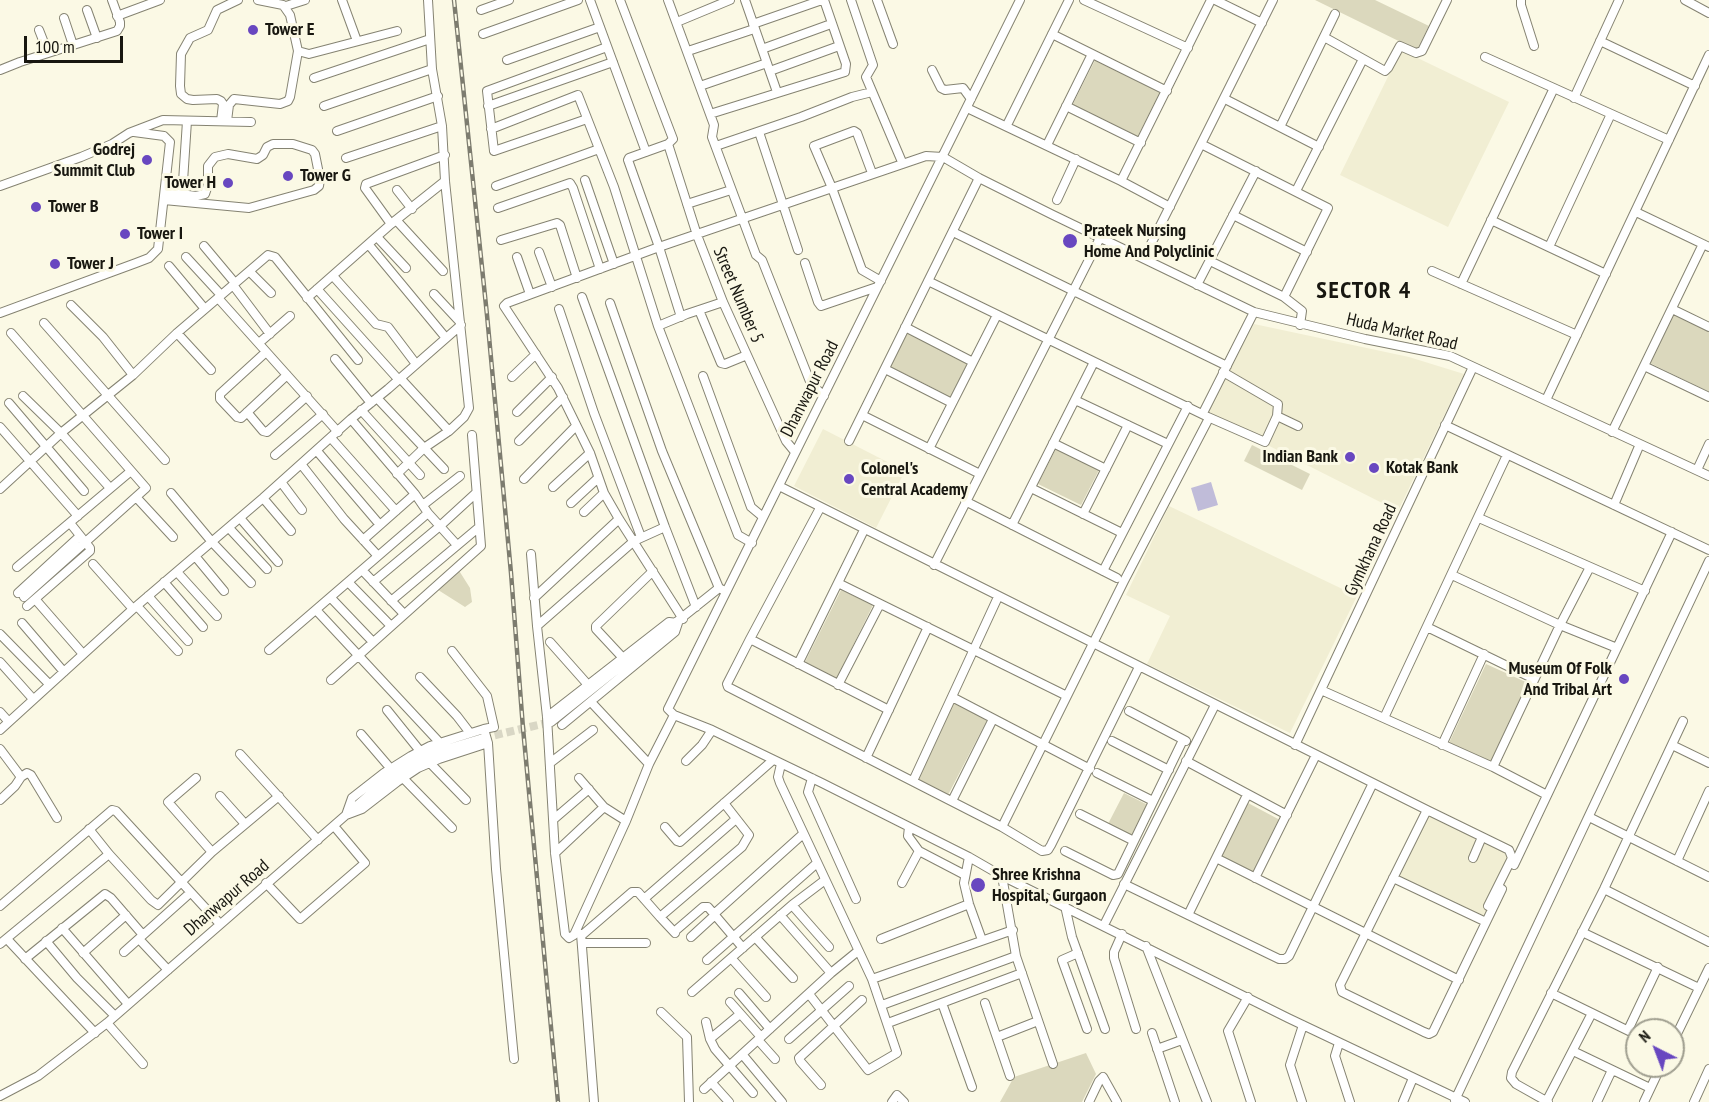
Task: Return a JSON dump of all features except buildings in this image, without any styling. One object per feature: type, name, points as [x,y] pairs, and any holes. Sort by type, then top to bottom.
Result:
[{"type":"street","points":[[0,70],[119,29],[113,0]]},
{"type":"street","points":[[117,16],[160,0]]},
{"type":"street","points":[[224,121],[221,100],[193,100],[187,99],[182,94],[181,54],[190,38],[208,30],[217,10],[238,0]]},
{"type":"street","points":[[258,0],[286,6],[305,0]]},
{"type":"street","points":[[342,0],[357,42]]},
{"type":"street","points":[[397,474],[424,448],[449,431],[464,417],[469,408],[445,181],[442,126],[432,69],[428,0]]},
{"type":"street","points":[[481,10],[509,0]]},
{"type":"street","points":[[483,34],[578,0]]},
{"type":"street","points":[[590,0],[646,152]]},
{"type":"street","name":"Street Number 5","points":[[620,0],[673,139],[668,144],[697,235],[723,302],[786,441],[795,452]]},
{"type":"street","points":[[677,22],[730,0]]},
{"type":"street","points":[[746,0],[777,92]]},
{"type":"street","points":[[688,51],[823,0],[846,64],[845,72],[710,114]]},
{"type":"street","points":[[851,0],[873,64],[866,77],[902,162]]},
{"type":"street","points":[[877,0],[893,44]]},
{"type":"street","name":"Dhanwapur Road","points":[[549,720],[681,621],[696,607],[723,590],[752,543],[778,486],[1020,0]]},
{"type":"street","points":[[1007,125],[1069,0]]},
{"type":"street","points":[[1084,0],[1188,48]]},
{"type":"street","points":[[1121,181],[1213,0],[1262,23]]},
{"type":"street","points":[[1144,258],[1273,0]]},
{"type":"street","points":[[1324,37],[1385,70],[1400,46],[1416,53],[1420,52],[1446,2],[1437,0]]},
{"type":"street","points":[[1521,0],[1534,46]]},
{"type":"street","points":[[1574,98],[1619,0]]},
{"type":"street","points":[[671,1],[714,124],[712,134],[742,220],[756,255],[762,260],[811,384],[824,396]]},
{"type":"street","points":[[1691,1],[1709,13]]},
{"type":"street","points":[[224,121],[229,105],[234,99],[280,104],[288,101],[298,51],[286,6]]},
{"type":"street","points":[[87,10],[97,38]]},
{"type":"street","points":[[1280,127],[1335,14]]},
{"type":"street","points":[[64,18],[73,45]]},
{"type":"street","points":[[762,49],[831,24]]},
{"type":"street","points":[[507,60],[600,27]]},
{"type":"street","points":[[39,30],[48,53]]},
{"type":"street","points":[[298,51],[309,54],[397,31]]},
{"type":"street","points":[[1052,34],[1167,90]]},
{"type":"street","points":[[314,78],[430,39]]},
{"type":"street","points":[[1600,41],[1695,86]]},
{"type":"street","points":[[700,86],[839,46]]},
{"type":"street","points":[[587,119],[494,151],[486,94],[488,89],[607,47]]},
{"type":"street","points":[[1047,145],[1092,54]]},
{"type":"street","points":[[1546,400],[1709,55]]},
{"type":"street","points":[[1485,57],[1669,140]]},
{"type":"street","points":[[1296,191],[1363,59]]},
{"type":"street","points":[[488,106],[613,62]]},
{"type":"street","points":[[324,106],[432,69]]},
{"type":"street","points":[[932,70],[940,88],[945,90],[963,88],[971,99]]},
{"type":"street","points":[[1461,284],[1554,88]]},
{"type":"street","points":[[716,146],[852,96],[872,92]]},
{"type":"street","points":[[491,129],[578,95],[599,149],[658,326],[738,535],[752,543]]},
{"type":"street","points":[[337,132],[438,96]]},
{"type":"street","points":[[1225,99],[1319,147]]},
{"type":"street","points":[[1066,106],[1141,143]]},
{"type":"street","points":[[967,108],[1007,125],[1170,207]]},
{"type":"street","points":[[1549,247],[1611,114]]},
{"type":"street","points":[[0,186],[81,157],[163,120],[251,122]]},
{"type":"street","points":[[182,198],[187,121]]},
{"type":"street","points":[[346,158],[442,126]]},
{"type":"street","points":[[805,263],[821,306],[879,284],[862,270],[814,146],[852,131],[857,133],[872,173]]},
{"type":"street","points":[[0,313],[149,258],[155,253],[160,243],[170,146],[164,136],[134,132]]},
{"type":"street","points":[[759,132],[798,250]]},
{"type":"street","points":[[164,196],[249,208],[305,193],[314,190],[320,183],[315,154],[309,148],[293,144],[273,144],[267,147],[264,155],[257,159],[221,155],[215,157],[208,166],[206,194],[182,198]]},
{"type":"street","points":[[668,144],[628,160],[681,317]]},
{"type":"street","points":[[1201,144],[1328,208],[1284,297]]},
{"type":"street","points":[[496,186],[599,149]]},
{"type":"street","points":[[443,271],[394,223],[365,188],[368,183],[445,155]]},
{"type":"street","points":[[638,539],[619,519],[604,492],[590,453],[563,398],[552,377],[504,307],[507,303],[902,162],[926,156],[942,157]]},
{"type":"street","name":"Huda Market Road","points":[[942,157],[979,178],[1254,312],[1365,339],[1441,353],[1709,477]]},
{"type":"street","points":[[1057,200],[1076,159]]},
{"type":"street","points":[[1197,285],[1256,171]]},
{"type":"street","points":[[849,441],[979,178]]},
{"type":"street","points":[[585,180],[614,264]]},
{"type":"street","points":[[307,298],[445,181]]},
{"type":"street","points":[[498,208],[570,183],[600,269]]},
{"type":"street","points":[[397,190],[412,209]]},
{"type":"street","points":[[687,204],[731,190]]},
{"type":"street","points":[[1612,432],[1706,245],[1636,212]]},
{"type":"street","points":[[1233,215],[1307,252]]},
{"type":"street","points":[[1491,220],[1606,274]]},
{"type":"street","points":[[501,240],[557,223],[560,225],[577,278]]},
{"type":"street","points":[[928,281],[1262,442],[1267,440],[1277,416],[1278,404],[1225,369],[1072,290],[952,232]]},
{"type":"street","points":[[377,237],[406,268]]},
{"type":"street","points":[[934,565],[1100,238]]},
{"type":"street","points":[[369,245],[446,338]]},
{"type":"street","points":[[204,246],[270,334]]},
{"type":"street","points":[[539,252],[552,287]]},
{"type":"street","points":[[0,489],[61,433],[133,375],[177,333],[268,255],[272,255],[358,360]]},
{"type":"street","points":[[186,257],[266,352],[338,432]]},
{"type":"street","points":[[517,257],[530,294]]},
{"type":"street","points":[[1210,261],[1284,297],[1302,311],[1300,324]]},
{"type":"street","points":[[170,266],[205,309]]},
{"type":"street","points":[[1432,271],[1577,336]]},
{"type":"street","points":[[250,272],[271,293]]},
{"type":"street","points":[[333,276],[376,324],[388,327],[416,364]]},
{"type":"street","points":[[317,289],[449,431]]},
{"type":"street","points":[[434,294],[461,323]]},
{"type":"street","points":[[582,297],[696,607]]},
{"type":"street","points":[[658,326],[723,302]]},
{"type":"street","points":[[610,303],[662,451],[723,590],[668,705],[668,709],[674,715],[712,730],[812,778],[1002,876],[1146,945],[1455,1100],[1465,1102]]},
{"type":"street","points":[[71,305],[98,331],[133,375]]},
{"type":"street","points":[[559,309],[638,539],[681,621]]},
{"type":"street","points":[[1672,309],[1709,327]]},
{"type":"street","points":[[699,310],[721,363],[725,364],[747,355]]},
{"type":"street","points":[[1203,413],[1254,312]]},
{"type":"street","points":[[930,449],[997,315]]},
{"type":"street","points":[[259,343],[290,316]]},
{"type":"street","points":[[44,323],[165,460]]},
{"type":"street","points":[[0,730],[148,596],[229,528],[461,323]]},
{"type":"street","points":[[905,327],[973,362]]},
{"type":"street","points":[[11,333],[146,488],[21,595]]},
{"type":"street","points":[[177,333],[212,370]]},
{"type":"street","points":[[266,352],[219,397],[237,417],[242,418],[287,375]]},
{"type":"street","points":[[512,377],[536,354]]},
{"type":"street","points":[[335,359],[444,469]]},
{"type":"street","points":[[1012,525],[1095,362]]},
{"type":"street","points":[[1644,366],[1709,396]]},
{"type":"street","name":"Gymkhana Road","points":[[1296,745],[1473,367]]},
{"type":"street","points":[[885,369],[952,403]]},
{"type":"street","points":[[703,376],[751,507],[763,517]]},
{"type":"street","points":[[517,412],[552,377]]},
{"type":"street","points":[[23,396],[61,433],[110,488]]},
{"type":"street","points":[[247,412],[263,431],[267,432],[307,396]]},
{"type":"street","points":[[519,441],[563,398]]},
{"type":"street","points":[[1075,400],[1168,444]]},
{"type":"street","points":[[9,404],[84,491]]},
{"type":"street","points":[[1103,571],[1188,406]]},
{"type":"street","points":[[361,410],[420,475]]},
{"type":"street","points":[[275,455],[323,414]]},
{"type":"street","points":[[862,416],[980,474]]},
{"type":"street","points":[[1277,416],[1298,426]]},
{"type":"street","points":[[351,419],[415,494],[428,513],[457,544]]},
{"type":"street","points":[[1002,826],[1041,745],[1207,422]]},
{"type":"street","points":[[1083,514],[1128,425]]},
{"type":"street","points":[[1445,425],[1709,550]]},
{"type":"street","points":[[524,479],[576,426]]},
{"type":"street","points":[[0,427],[78,516]]},
{"type":"street","points":[[331,680],[481,546],[472,435]]},
{"type":"street","points":[[331,438],[396,511]]},
{"type":"street","points":[[1053,443],[1106,469]]},
{"type":"street","points":[[1614,504],[1640,444]]},
{"type":"street","points":[[1697,470],[1709,444]]},
{"type":"street","points":[[317,451],[380,525]]},
{"type":"street","points":[[553,487],[590,453]]},
{"type":"street","points":[[1384,718],[1507,455]]},
{"type":"street","points":[[301,465],[378,556]]},
{"type":"street","points":[[18,567],[131,471]]},
{"type":"street","points":[[423,505],[460,476]]},
{"type":"street","points":[[571,503],[598,478]]},
{"type":"street","points":[[281,482],[302,510]]},
{"type":"street","points":[[778,486],[1509,850],[1512,858],[1488,906]]},
{"type":"street","points":[[1030,488],[1122,533]]},
{"type":"street","points":[[584,512],[604,492]]},
{"type":"street","points":[[171,493],[212,542],[251,583]]},
{"type":"street","points":[[373,582],[476,493]]},
{"type":"street","points":[[363,540],[415,494]]},
{"type":"street","points":[[136,497],[173,537]]},
{"type":"street","points":[[263,498],[291,531]]},
{"type":"street","points":[[965,501],[1117,578]]},
{"type":"street","points":[[820,508],[750,639],[727,684],[728,687],[1002,826],[1046,851],[1093,771],[1139,667]]},
{"type":"street","points":[[269,650],[428,513]]},
{"type":"street","points":[[240,518],[278,562]]},
{"type":"street","points":[[1479,518],[1645,591]]},
{"type":"street","points":[[534,598],[619,519]]},
{"type":"street","points":[[27,606],[90,551],[70,523]]},
{"type":"street","points":[[537,626],[638,539],[665,527]]},
{"type":"street","points":[[229,528],[267,568]]},
{"type":"street","points":[[391,601],[478,528]]},
{"type":"street","points":[[798,664],[864,530]]},
{"type":"street","points":[[1427,810],[1340,989],[1429,1034],[1436,1029],[1672,532]]},
{"type":"street","points":[[531,554],[549,720],[555,853],[566,936],[569,938],[574,935],[580,923],[649,764],[674,715]]},
{"type":"street","points":[[195,556],[224,591]]},
{"type":"street","points":[[1455,1100],[1709,561]]},
{"type":"street","points":[[93,564],[178,651]]},
{"type":"street","points":[[1493,767],[1590,567]]},
{"type":"street","points":[[362,570],[404,614]]},
{"type":"street","points":[[623,658],[596,629],[596,626],[653,571]]},
{"type":"street","points":[[177,572],[217,616]]},
{"type":"street","points":[[1452,575],[1560,625],[1617,648]]},
{"type":"street","points":[[164,582],[203,627]]},
{"type":"street","points":[[349,583],[391,626]]},
{"type":"street","points":[[838,583],[1067,696]]},
{"type":"street","points":[[148,596],[188,642]]},
{"type":"street","points":[[913,781],[998,597]]},
{"type":"street","points":[[332,598],[373,642]]},
{"type":"street","points":[[35,599],[83,654]]},
{"type":"street","points":[[838,684],[880,604]]},
{"type":"street","points":[[317,611],[440,742]]},
{"type":"street","points":[[549,720],[669,622],[681,621]]},
{"type":"street","points":[[562,725],[675,632],[681,621]]},
{"type":"street","points":[[22,623],[64,672]]},
{"type":"street","points":[[866,758],[928,627]]},
{"type":"street","points":[[1427,627],[1534,679]]},
{"type":"street","points":[[0,634],[49,684]]},
{"type":"street","points":[[750,639],[889,710]]},
{"type":"street","points":[[550,642],[588,686]]},
{"type":"street","points":[[346,815],[352,798],[420,751],[440,742],[494,727],[487,696],[452,651]]},
{"type":"street","points":[[1442,745],[1484,654]]},
{"type":"street","points":[[0,662],[33,699]]},
{"type":"street","points":[[420,677],[470,733]]},
{"type":"street","points":[[1321,690],[1493,767],[1547,795]]},
{"type":"street","points":[[952,698],[1153,801]]},
{"type":"street","points":[[591,702],[649,764]]},
{"type":"street","points":[[1104,925],[1215,705]]},
{"type":"street","points":[[387,710],[420,751]]},
{"type":"street","points":[[1129,711],[1194,745]]},
{"type":"street","points":[[0,712],[8,721]]},
{"type":"street","points":[[952,801],[993,719]]},
{"type":"street","points":[[1592,1013],[1547,1102],[1516,1084],[1511,1078],[1512,1072],[1604,889],[1683,721]]},
{"type":"street","points":[[484,729],[514,1059]]},
{"type":"street","points":[[550,763],[593,730]]},
{"type":"street","points":[[687,761],[712,730]]},
{"type":"street","points":[[361,734],[391,769]]},
{"type":"street","points":[[1065,851],[1115,875],[1119,872],[1184,740]]},
{"type":"street","points":[[346,815],[362,809],[403,778],[430,763],[485,741]]},
{"type":"street","name":"Dhanwapur Road","points":[[0,1096],[38,1076],[95,1033],[386,781],[430,754],[485,741]]},
{"type":"street","points":[[1112,741],[1169,770]]},
{"type":"street","points":[[1672,745],[1709,763]]},
{"type":"street","points":[[0,749],[21,777]]},
{"type":"street","points":[[240,754],[318,840]]},
{"type":"street","points":[[1255,878],[1316,755]]},
{"type":"street","points":[[1186,761],[1246,795],[1287,814]]},
{"type":"street","points":[[665,827],[680,842],[724,803],[777,762]]},
{"type":"street","points":[[777,762],[780,783],[873,979],[897,1053],[868,1070],[809,994]]},
{"type":"street","points":[[430,763],[466,800]]},
{"type":"street","points":[[0,800],[27,773],[31,775],[57,818]]},
{"type":"street","points":[[579,777],[604,807],[626,821]]},
{"type":"street","points":[[196,778],[168,802],[212,852]]},
{"type":"street","points":[[403,778],[452,828]]},
{"type":"street","points":[[812,778],[807,787],[808,792],[856,899]]},
{"type":"street","points":[[1124,884],[1282,960],[1289,956],[1373,783]]},
{"type":"street","points":[[554,819],[589,789]]},
{"type":"street","points":[[1677,861],[1709,791]]},
{"type":"street","points":[[1188,915],[1246,795]]},
{"type":"street","points":[[220,796],[245,824]]},
{"type":"street","points":[[88,829],[158,905],[212,852],[279,796]]},
{"type":"street","points":[[660,917],[747,840],[748,835],[724,803]]},
{"type":"street","points":[[555,853],[604,807]]},
{"type":"street","points":[[0,906],[107,813],[116,811],[220,924]]},
{"type":"street","points":[[1080,814],[1134,841]]},
{"type":"street","points":[[1588,817],[1709,877]]},
{"type":"street","points":[[644,899],[736,819]]},
{"type":"street","points":[[266,883],[297,918],[302,918],[365,863],[334,826]]},
{"type":"street","points":[[909,827],[908,836],[918,851],[965,875]]},
{"type":"street","points":[[691,937],[803,834]]},
{"type":"street","points":[[1473,858],[1482,837]]},
{"type":"street","points":[[902,883],[918,851]]},
{"type":"street","points":[[95,1033],[25,959],[3,942],[109,854]]},
{"type":"street","points":[[969,857],[964,883],[982,940]]},
{"type":"street","points":[[1216,858],[1459,980]]},
{"type":"street","points":[[707,960],[817,863]]},
{"type":"street","points":[[1002,876],[1016,956],[1053,1064]]},
{"type":"street","points":[[1394,878],[1486,922]]},
{"type":"street","points":[[692,992],[780,915],[825,880]]},
{"type":"street","points":[[1604,889],[1709,942]]},
{"type":"street","points":[[582,940],[632,892],[638,892],[675,932],[704,906],[708,907],[743,948]]},
{"type":"street","points":[[124,952],[190,893]]},
{"type":"street","points":[[25,959],[105,894],[126,915],[168,970]]},
{"type":"street","points":[[881,939],[969,904]]},
{"type":"street","points":[[792,905],[829,947]]},
{"type":"street","points":[[1065,906],[1078,952],[1105,1029]]},
{"type":"street","points":[[83,953],[126,915]]},
{"type":"street","points":[[780,915],[831,973]]},
{"type":"street","points":[[580,923],[594,1102]]},
{"type":"street","points":[[62,928],[128,1004]]},
{"type":"street","points":[[873,979],[1013,930]]},
{"type":"street","points":[[1582,932],[1699,988]]},
{"type":"street","points":[[1122,934],[1114,952],[1114,958],[1136,1029]]},
{"type":"street","points":[[755,938],[793,978]]},
{"type":"street","points":[[582,940],[646,943]]},
{"type":"street","points":[[46,941],[77,978],[115,1016]]},
{"type":"street","points":[[1146,945],[1207,1102]]},
{"type":"street","points":[[704,1089],[858,951]]},
{"type":"street","points":[[1078,952],[1062,960],[1087,1029]]},
{"type":"street","points":[[882,1005],[1016,956]]},
{"type":"street","points":[[732,959],[766,997]]},
{"type":"street","points":[[1634,1018],[1658,968]]},
{"type":"street","points":[[1685,1018],[1709,968]]},
{"type":"street","points":[[888,1023],[1022,973]]},
{"type":"street","points":[[789,1039],[849,986]]},
{"type":"street","points":[[739,993],[770,1029]]},
{"type":"street","points":[[1551,993],[1625,1029]]},
{"type":"street","points":[[1248,998],[1228,1031],[1251,1102]]},
{"type":"street","points":[[820,1085],[799,1059],[862,1000]]},
{"type":"street","points":[[730,1002],[774,1059]]},
{"type":"street","points":[[985,1003],[1010,1076]]},
{"type":"street","points":[[942,1004],[972,1087]]},
{"type":"street","points":[[661,1012],[687,1037],[689,1102]]},
{"type":"street","points":[[710,1039],[740,1014]]},
{"type":"street","points":[[997,1037],[1038,1021]]},
{"type":"street","points":[[706,1022],[715,1049],[753,1093]]},
{"type":"street","points":[[107,1023],[143,1064]]},
{"type":"street","points":[[1302,1102],[1290,1065],[1304,1025]]},
{"type":"street","points":[[1152,1033],[1175,1102]]},
{"type":"street","points":[[1157,1049],[1182,1040]]},
{"type":"street","points":[[1339,1042],[1335,1056],[1350,1102]]},
{"type":"street","points":[[1573,1051],[1650,1088]]},
{"type":"street","points":[[742,1054],[782,1102]]},
{"type":"street","points":[[1694,1102],[1705,1088],[1709,1069]]},
{"type":"street","points":[[1597,1102],[1612,1070]]},
{"type":"street","points":[[1089,1102],[1103,1077],[1117,1102]]},
{"type":"street","points":[[1403,1102],[1413,1078]]},
{"type":"street","points":[[1644,1102],[1655,1078]]},
{"type":"street","points":[[711,1082],[729,1102]]},
{"type":"street","points":[[892,1102],[897,1095],[904,1102]]},
{"type":"shaded area","points":[[1315,0],[1375,0],[1429,26],[1417,50]]},
{"type":"shaded area","points":[[1401,50],[1509,102],[1448,227],[1340,175]]},
{"type":"shaded area","points":[[1095,60],[1160,93],[1137,138],[1072,106]]},
{"type":"shaded area","points":[[1674,314],[1709,331],[1709,392],[1650,363]]},
{"type":"shaded area","points":[[1254,324],[1409,357],[1464,374],[1398,511],[1206,414]]},
{"type":"shaded area","points":[[907,332],[969,362],[951,397],[889,366]]},
{"type":"shaded area","name":"Colonel's Central Academy","points":[[823,429],[905,471],[876,528],[794,486]]},
{"type":"shaded area","points":[[1252,445],[1310,474],[1302,490],[1244,461]]},
{"type":"shaded area","points":[[1056,448],[1099,470],[1081,505],[1038,484]]},
{"type":"shaded area","points":[[1211,482],[1218,505],[1198,511],[1191,488]]},
{"type":"shaded area","points":[[1169,506],[1357,596],[1290,733],[1147,664],[1170,616],[1126,595]]},
{"type":"shaded area","points":[[458,569],[470,588],[472,602],[465,607],[435,588]]},
{"type":"shaded area","points":[[841,590],[873,605],[836,680],[804,664]]},
{"type":"shaded area","points":[[1486,664],[1528,683],[1490,765],[1448,745]]},
{"type":"shaded area","points":[[954,703],[987,720],[948,795],[915,779]]},
{"type":"shaded area","points":[[1124,793],[1148,805],[1132,836],[1108,824]]},
{"type":"shaded area","points":[[1248,803],[1280,820],[1253,873],[1220,857]]},
{"type":"shaded area","points":[[1432,810],[1517,851],[1485,917],[1399,876]]},
{"type":"shaded area","points":[[1086,1053],[1096,1074],[1082,1102],[1000,1102],[1014,1077]]},
{"type":"tunnel","points":[[483,738],[551,722]]},
{"type":"railway","points":[[454,0],[487,315],[558,1102]]},
{"type":"place","name":"Tower E","points":[[253,30]]},
{"type":"place","name":"Godrej Summit Club","points":[[147,160]]},
{"type":"place","name":"Tower G","points":[[288,176]]},
{"type":"place","name":"Tower H","points":[[228,183]]},
{"type":"place","name":"Tower B","points":[[36,207]]},
{"type":"place","name":"Tower I","points":[[125,234]]},
{"type":"place","name":"Prateek Nursing Home And Polyclinic","points":[[1070,241]]},
{"type":"place","name":"Tower J","points":[[55,264]]},
{"type":"place","name":"Indian Bank","points":[[1350,457]]},
{"type":"place","name":"Kotak Bank","points":[[1374,468]]},
{"type":"place","name":"Colonel's Central Academy","points":[[849,479]]},
{"type":"place","name":"Museum Of Folk And Tribal Art","points":[[1624,679]]},
{"type":"place","name":"Shree Krishna Hospital, Gurgaon","points":[[978,885]]},
{"type":"district","name":"SECTOR 4","points":[[1364,291]]}]
